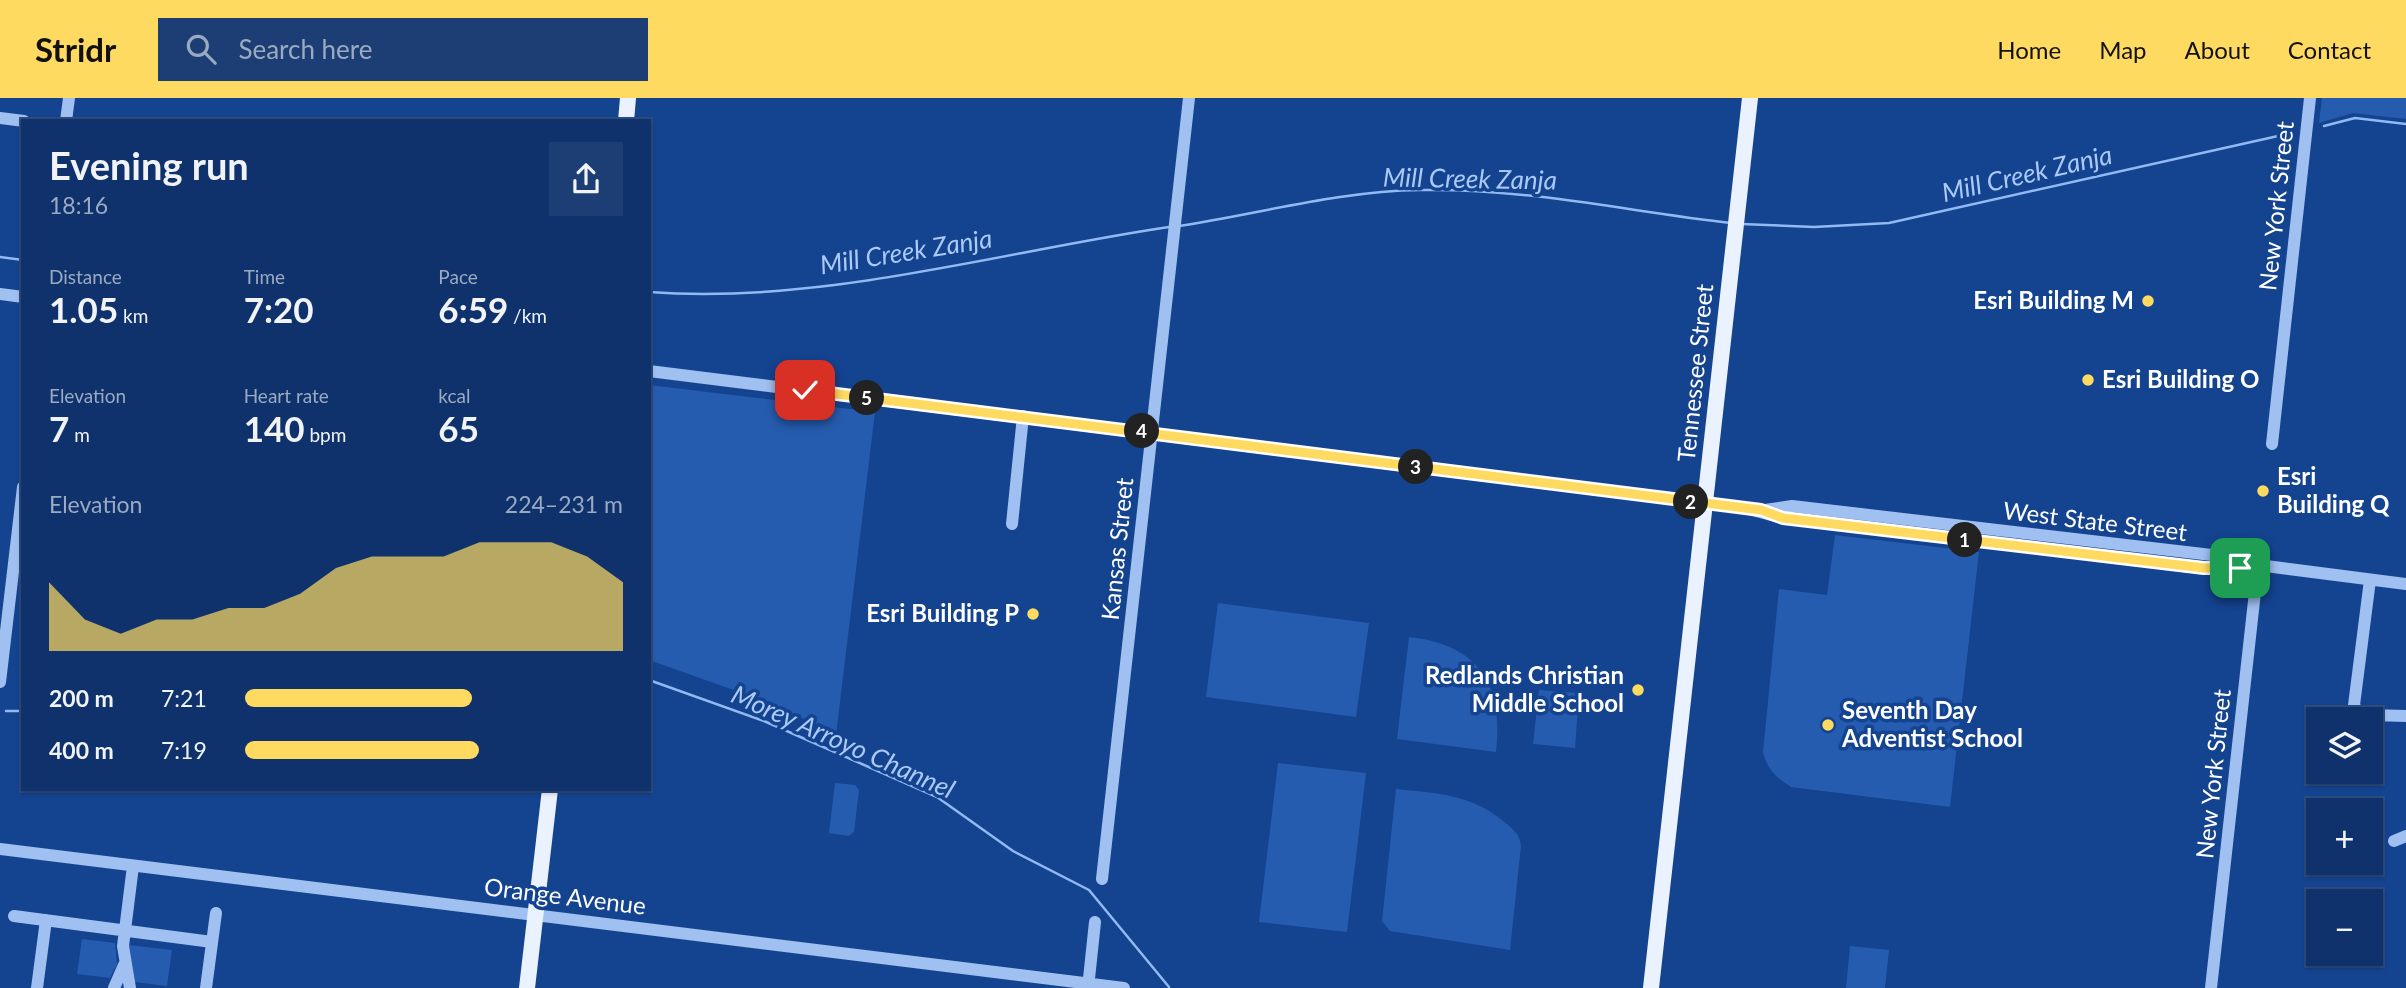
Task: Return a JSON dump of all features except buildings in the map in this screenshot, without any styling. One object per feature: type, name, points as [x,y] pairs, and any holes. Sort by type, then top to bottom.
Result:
[{"type":"main road","points":[[626,119],[628,98]]},
{"type":"main road","name":"Tennessee Street","points":[[1651,988],[1749,98]]},
{"type":"main road","points":[[527,988],[550,791]]},
{"type":"street","points":[[66,119],[69,98]]},
{"type":"street","name":"Kansas Street","points":[[1102,879],[1189,98]]},
{"type":"street","name":"New York Street","points":[[2272,444],[2310,98]]},
{"type":"street","points":[[0,118],[21,121]]},
{"type":"street","points":[[0,294],[21,297]]},
{"type":"street","name":"West State Street","points":[[651,371],[1761,510],[1792,506],[2246,559],[2258,565],[2406,584]]},
{"type":"street","points":[[1012,524],[1023,416]]},
{"type":"street","points":[[0,682],[21,504]]},
{"type":"street","name":"New York Street","points":[[2211,988],[2258,565]]},
{"type":"street","points":[[2370,580],[2354,705],[2357,711],[2370,715],[2406,716]]},
{"type":"street","name":"Orange Avenue","points":[[0,849],[534,914],[1088,986],[1124,988]]},
{"type":"street","points":[[130,988],[124,965],[125,930],[133,866]]},
{"type":"street","points":[[206,988],[216,913]]},
{"type":"street","points":[[14,916],[212,942]]},
{"type":"street","points":[[37,988],[46,920]]},
{"type":"street","points":[[1088,986],[1095,922]]},
{"type":"street","points":[[114,988],[124,965]]},
{"type":"shaded area","points":[[2322,98],[2406,98],[2406,119],[2353,113],[2319,123]]},
{"type":"shaded area","points":[[651,385],[875,412],[836,735],[776,705],[651,661]]},
{"type":"shaded area","points":[[1835,535],[1979,552],[1950,807],[1791,787],[1777,777],[1767,764],[1763,752],[1779,589],[1827,595]]},
{"type":"shaded area","points":[[1218,603],[1369,623],[1356,717],[1206,697]]},
{"type":"shaded area","points":[[1409,637],[1453,648],[1481,672],[1490,688],[1495,706],[1496,752],[1397,739]]},
{"type":"shaded area","points":[[1539,690],[1579,693],[1575,748],[1533,744]]},
{"type":"shaded area","points":[[1278,763],[1366,773],[1347,932],[1259,922]]},
{"type":"shaded area","points":[[835,783],[855,785],[859,790],[854,832],[849,836],[829,833]]},
{"type":"shaded area","points":[[1396,789],[1464,800],[1490,811],[1517,834],[1521,846],[1510,950],[1390,931],[1382,921]]},
{"type":"shaded area","points":[[82,939],[115,943],[117,964],[110,978],[77,974]]},
{"type":"shaded area","points":[[129,945],[172,950],[167,986],[135,982]]},
{"type":"shaded area","points":[[1850,946],[1889,950],[1885,988],[1846,988]]},
{"type":"waterway","name":"Mill Creek Zanja","points":[[2324,126],[2355,118],[2406,124]]},
{"type":"waterway","name":"Mill Creek Zanja","points":[[1741,224],[1814,227],[1889,223],[2287,134]]},
{"type":"waterway","name":"Mill Creek Zanja","points":[[1179,226],[1359,194],[1420,190],[1537,196],[1731,223]]},
{"type":"waterway","name":"Mill Creek Zanja","points":[[651,292],[714,294],[845,284],[1169,227]]},
{"type":"waterway","name":"Mill Creek Zanja","points":[[0,257],[21,260]]},
{"type":"waterway","name":"Morey Arroyo Channel","points":[[651,681],[764,721],[937,797],[1013,851],[1089,890],[1169,987]]},
{"type":"waterway","name":"Morey Arroyo Channel","points":[[6,711],[21,711]]},
{"type":"place","name":"Esri Building M","points":[[2148,301]]},
{"type":"place","name":"Esri Building O","points":[[2088,380]]},
{"type":"place","name":"Esri Building Q","points":[[2263,491]]},
{"type":"place","name":"Esri Building P","points":[[1033,614]]},
{"type":"place","name":"Redlands Christian Middle School","points":[[1638,690]]},
{"type":"place","name":"Seventh Day Adventist School","points":[[1828,725]]},
{"type":"route","points":[[805,390],[1761,510],[1783,518],[2204,568],[2240,568]]}]
